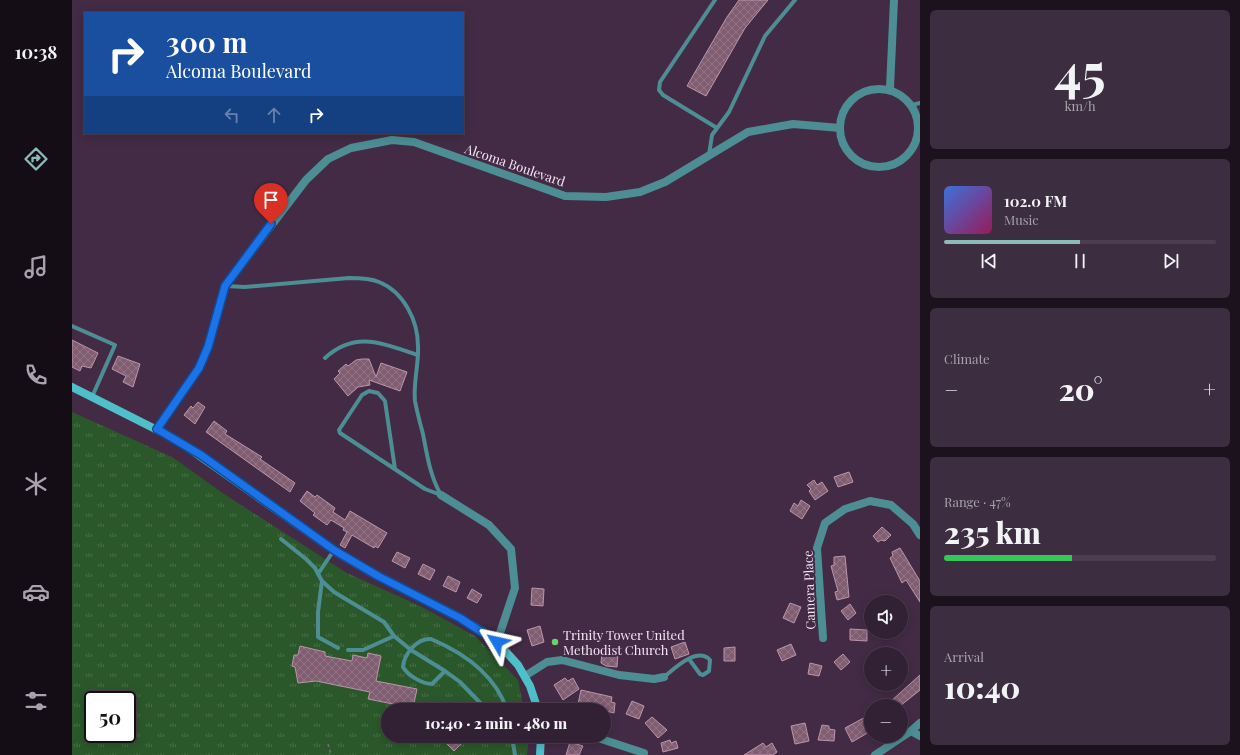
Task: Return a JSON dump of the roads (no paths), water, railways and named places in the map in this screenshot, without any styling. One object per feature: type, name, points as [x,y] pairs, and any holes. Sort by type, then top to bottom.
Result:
[{"type":"main road","points":[[72,387],[157,429],[201,455],[334,550],[378,576],[460,618],[497,642],[512,657],[525,676],[535,703]]},
{"type":"main road","points":[[540,755],[541,743]]},
{"type":"street","points":[[890,88],[894,0]]},
{"type":"street","points":[[890,88],[916,104],[919,128],[913,149],[906,157],[896,164],[872,166],[859,161],[849,153],[843,143],[840,128],[844,109],[854,98],[868,90],[890,88]]},
{"type":"street","name":"Alcoma Boulevard","points":[[157,429],[199,368],[208,347],[225,286],[306,180],[328,159],[351,148],[392,140],[414,142],[565,196],[584,198],[640,192],[665,182],[748,132],[793,124],[840,128]]},
{"type":"street","points":[[441,495],[489,525],[511,550],[515,588],[497,642]]},
{"type":"street","name":"Camera Place","points":[[823,638],[817,548],[825,523],[844,509],[870,501],[892,505],[913,524],[920,535]]},
{"type":"street","points":[[525,676],[547,662],[562,660],[619,675],[654,679],[664,677]]},
{"type":"street","points":[[875,755],[911,731],[920,723]]},
{"type":"street","points":[[911,731],[920,736]]},
{"type":"street","points":[[611,742],[644,753],[644,755]]},
{"type":"lane","points":[[715,0],[660,82],[659,90],[663,95],[717,128]]},
{"type":"lane","points":[[709,156],[712,135],[729,112],[765,36],[794,0]]},
{"type":"lane","points":[[225,286],[245,287],[349,278],[366,278],[379,281],[392,289],[404,301],[412,316],[417,331],[418,355],[415,400],[432,480],[441,495]]},
{"type":"lane","points":[[72,326],[115,345],[92,396]]},
{"type":"lane","points":[[325,358],[342,346],[361,341],[380,343],[418,355]]},
{"type":"lane","points":[[395,469],[385,401],[378,393],[369,391],[362,395],[339,432],[425,489],[441,495]]},
{"type":"lane","points":[[281,540],[306,559],[322,581],[334,592],[384,622],[394,636],[411,650],[460,682],[480,703]]},
{"type":"lane","points":[[318,574],[334,550]]},
{"type":"lane","points":[[322,581],[317,618],[318,637],[338,648]]},
{"type":"lane","points":[[348,650],[363,650],[394,636]]},
{"type":"lane","points":[[445,671],[436,682],[430,684],[408,674],[403,667],[404,661],[411,650],[423,640],[431,638],[463,654],[485,673],[499,693],[504,703]]},
{"type":"lane","points":[[664,677],[690,659],[699,655],[707,657],[711,664],[709,671],[703,675],[700,674],[690,659]]},
{"type":"lane","points":[[513,743],[515,755]]},
{"type":"place","name":"Trinity Tower United Methodist Church","points":[[555,642]]}]
